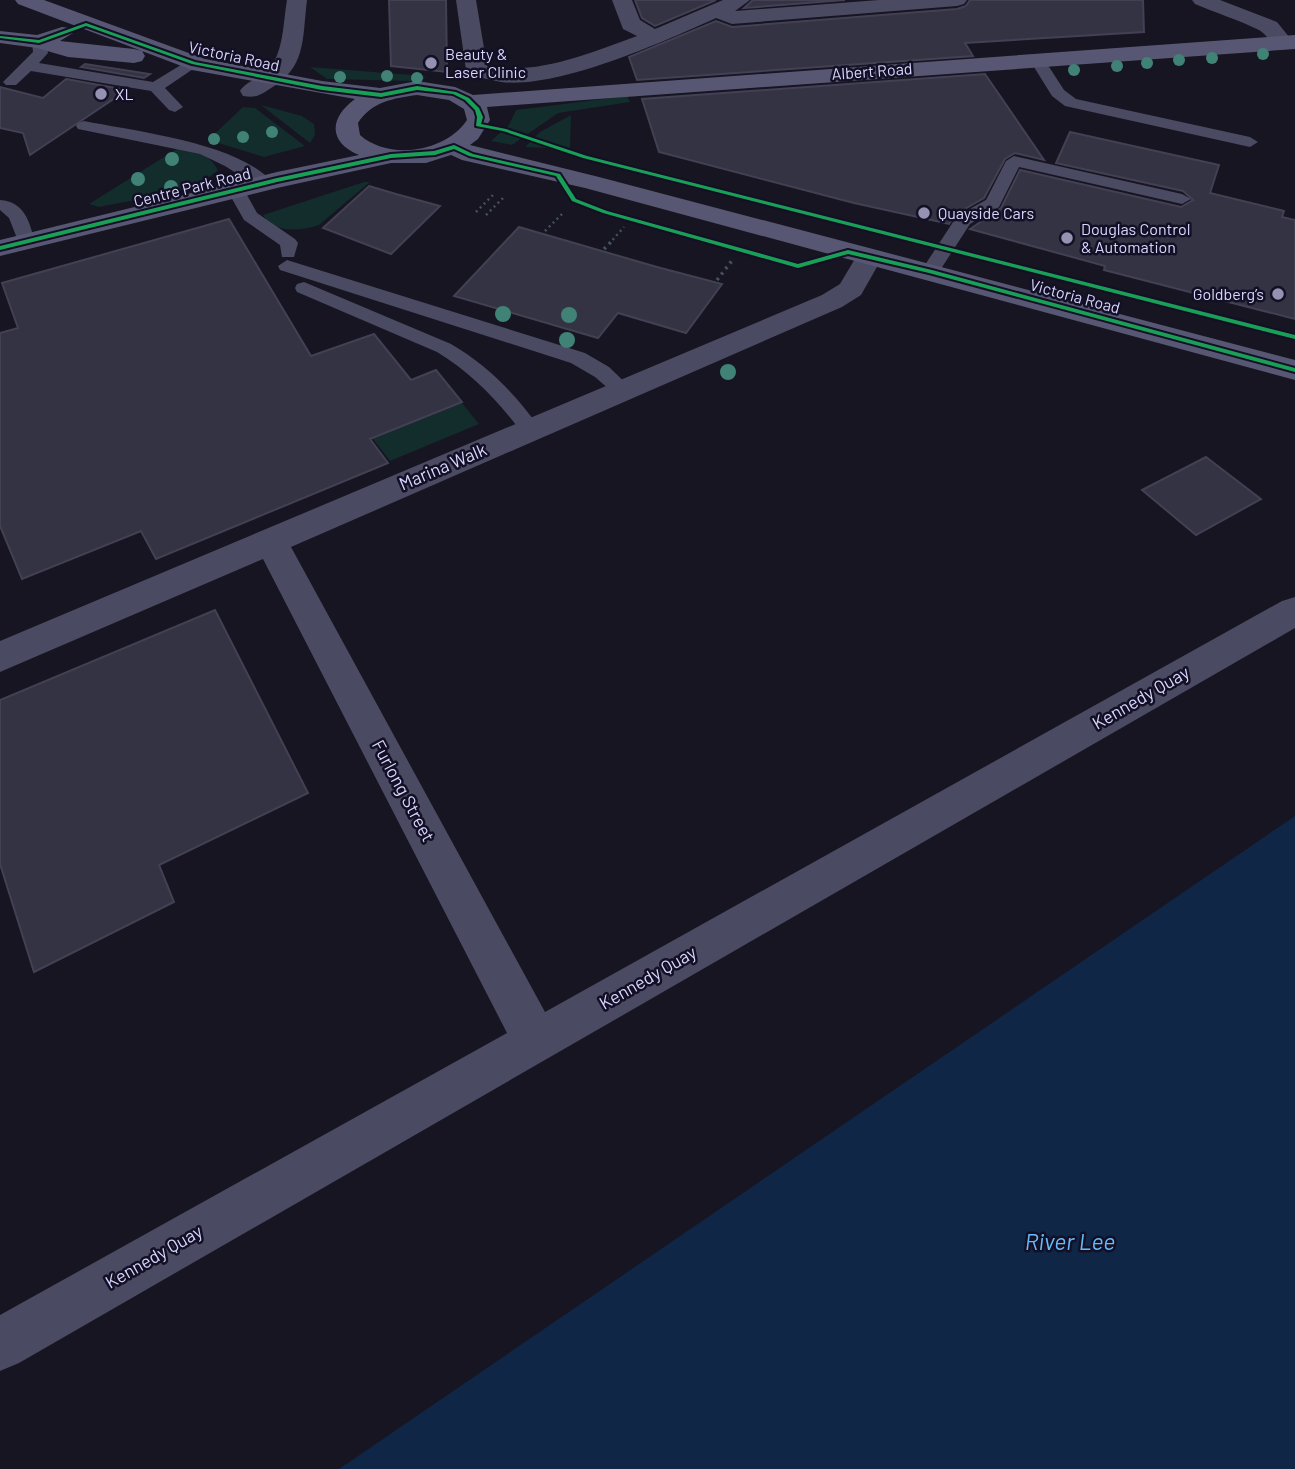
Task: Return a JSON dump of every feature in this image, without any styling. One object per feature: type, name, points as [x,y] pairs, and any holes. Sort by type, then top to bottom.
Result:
[{"type":"street","name":"Victoria Road","points":[[25,0],[190,62],[251,91],[292,104]]},
{"type":"street","points":[[251,91],[273,78],[288,64],[297,0]]},
{"type":"street","points":[[466,0],[477,70],[517,75],[582,63],[739,0]]},
{"type":"street","points":[[622,0],[631,24],[652,36]]},
{"type":"street","points":[[716,10],[732,18],[957,0]]},
{"type":"street","points":[[1202,0],[1269,27],[1289,42]]},
{"type":"street","points":[[39,41],[86,24]]},
{"type":"street","points":[[0,37],[39,41],[68,50],[190,62]]},
{"type":"street","name":"Albert Road","points":[[479,101],[1289,42]]},
{"type":"street","name":"Victoria Road","points":[[190,62],[322,89],[381,95]]},
{"type":"street","points":[[340,126],[359,147],[391,156],[435,153],[454,147],[470,137],[478,125],[479,101],[517,75]]},
{"type":"street","points":[[381,95],[417,88],[436,89],[479,101]]},
{"type":"street","name":"Centre Park Road","points":[[270,181],[309,158],[354,110],[381,95]]},
{"type":"street","name":"Victoria Road","points":[[454,147],[471,155],[590,182],[1295,370]]},
{"type":"street","name":"Centre Park Road","points":[[0,248],[270,181],[391,156]]},
{"type":"street","name":"Marina Walk","points":[[1,653],[271,541],[832,301],[851,289],[869,258]]},
{"type":"street","name":"Furlong Street","points":[[271,541],[536,1041]]},
{"type":"street","name":"Kennedy Quay","points":[[0,1345],[1295,611]]},
{"type":"lane","points":[[11,82],[41,53],[39,41]]},
{"type":"lane","points":[[1038,59],[1058,93],[1071,103],[1250,142]]},
{"type":"lane","points":[[156,87],[190,62]]},
{"type":"lane","points":[[28,66],[156,87],[175,107]]},
{"type":"lane","points":[[84,127],[205,150],[270,181]]},
{"type":"lane","points":[[930,271],[963,220],[993,203],[1014,161],[1182,199]]},
{"type":"lane","points":[[236,190],[250,216],[289,243],[287,259],[578,358],[602,372],[624,391]]},
{"type":"lane","points":[[0,205],[7,204],[15,209],[26,242]]},
{"type":"lane","points":[[304,288],[464,359],[493,382],[530,429]]},
{"type":"path","points":[[476,212],[496,192]]},
{"type":"path","points":[[486,215],[506,195]]},
{"type":"path","points":[[545,231],[565,210]]},
{"type":"path","points":[[604,249],[627,223],[617,215]]},
{"type":"path","points":[[717,280],[734,253],[746,251]]},
{"type":"green space","points":[[310,67],[425,76],[424,79],[410,81],[327,79]]},
{"type":"green space","points":[[627,96],[630,102],[558,113],[512,145],[491,141],[509,125],[516,110]]},
{"type":"green space","points":[[261,105],[302,116],[314,124],[315,135],[310,143]]},
{"type":"green space","points":[[243,107],[255,108],[305,146],[264,157],[208,140]]},
{"type":"green space","points":[[571,115],[570,149],[525,147],[540,132]]},
{"type":"green space","points":[[180,147],[202,154],[211,160],[218,170],[178,191],[99,207],[89,204]]},
{"type":"green space","points":[[370,182],[319,225],[304,229],[281,228],[263,215]]},
{"type":"green space","points":[[462,403],[479,424],[390,461],[373,439]]},
{"type":"water","name":"River Lee","points":[[1295,816],[1295,1469],[339,1469]]},
{"type":"building","points":[[389,0],[446,0],[447,72],[391,66]]},
{"type":"building","points":[[635,0],[716,0],[655,26],[642,18]]},
{"type":"building","points":[[753,0],[845,0],[744,8]]},
{"type":"building","points":[[970,0],[1143,0],[1144,32],[965,43],[973,56],[637,80],[629,57],[716,21],[732,27],[957,9],[966,6]]},
{"type":"building","points":[[85,64],[150,74],[144,78],[81,67]]},
{"type":"building","points":[[985,74],[1044,160],[1015,153],[1005,159],[984,198],[956,214],[949,224],[854,203],[659,152],[642,99]]},
{"type":"building","points":[[66,79],[127,90],[30,155],[23,133],[0,128],[0,87],[43,98]]},
{"type":"building","points":[[1070,132],[1219,165],[1210,193],[1284,211],[1282,217],[1295,220],[1295,319],[1104,270],[1105,266],[970,229],[1001,208],[1020,170],[1181,207],[1193,200],[1183,191],[1056,163]]},
{"type":"building","points":[[369,186],[440,206],[391,254],[323,228]]},
{"type":"building","points":[[229,219],[311,356],[374,334],[411,380],[436,370],[462,402],[370,439],[388,463],[156,559],[141,531],[22,579],[0,526],[0,333],[18,328],[2,283]]},
{"type":"building","points":[[519,227],[722,284],[686,333],[618,313],[598,338],[454,296]]},
{"type":"building","points":[[1206,457],[1261,499],[1196,535],[1142,490]]},
{"type":"building","points":[[215,610],[308,793],[159,865],[174,902],[34,972],[0,864],[0,700]]},
{"type":"cycle path","points":[[0,37],[39,42],[86,24],[194,63],[322,88],[381,95],[417,88],[454,93],[467,99],[477,109],[480,117],[478,125],[504,130],[585,157],[1295,337]]},
{"type":"cycle path","points":[[0,248],[277,180],[391,156],[435,153],[454,147],[471,155],[558,175],[574,200],[605,212],[798,266],[848,252],[930,271],[1295,370]]},
{"type":"place","name":"Beauty & Laser Clinic","points":[[431,63]]},
{"type":"place","name":"XL","points":[[101,94]]},
{"type":"place","name":"Quayside Cars","points":[[924,213]]},
{"type":"place","name":"Douglas Control & Automation","points":[[1067,238]]},
{"type":"place","name":"Goldberg’s","points":[[1278,294]]}]
